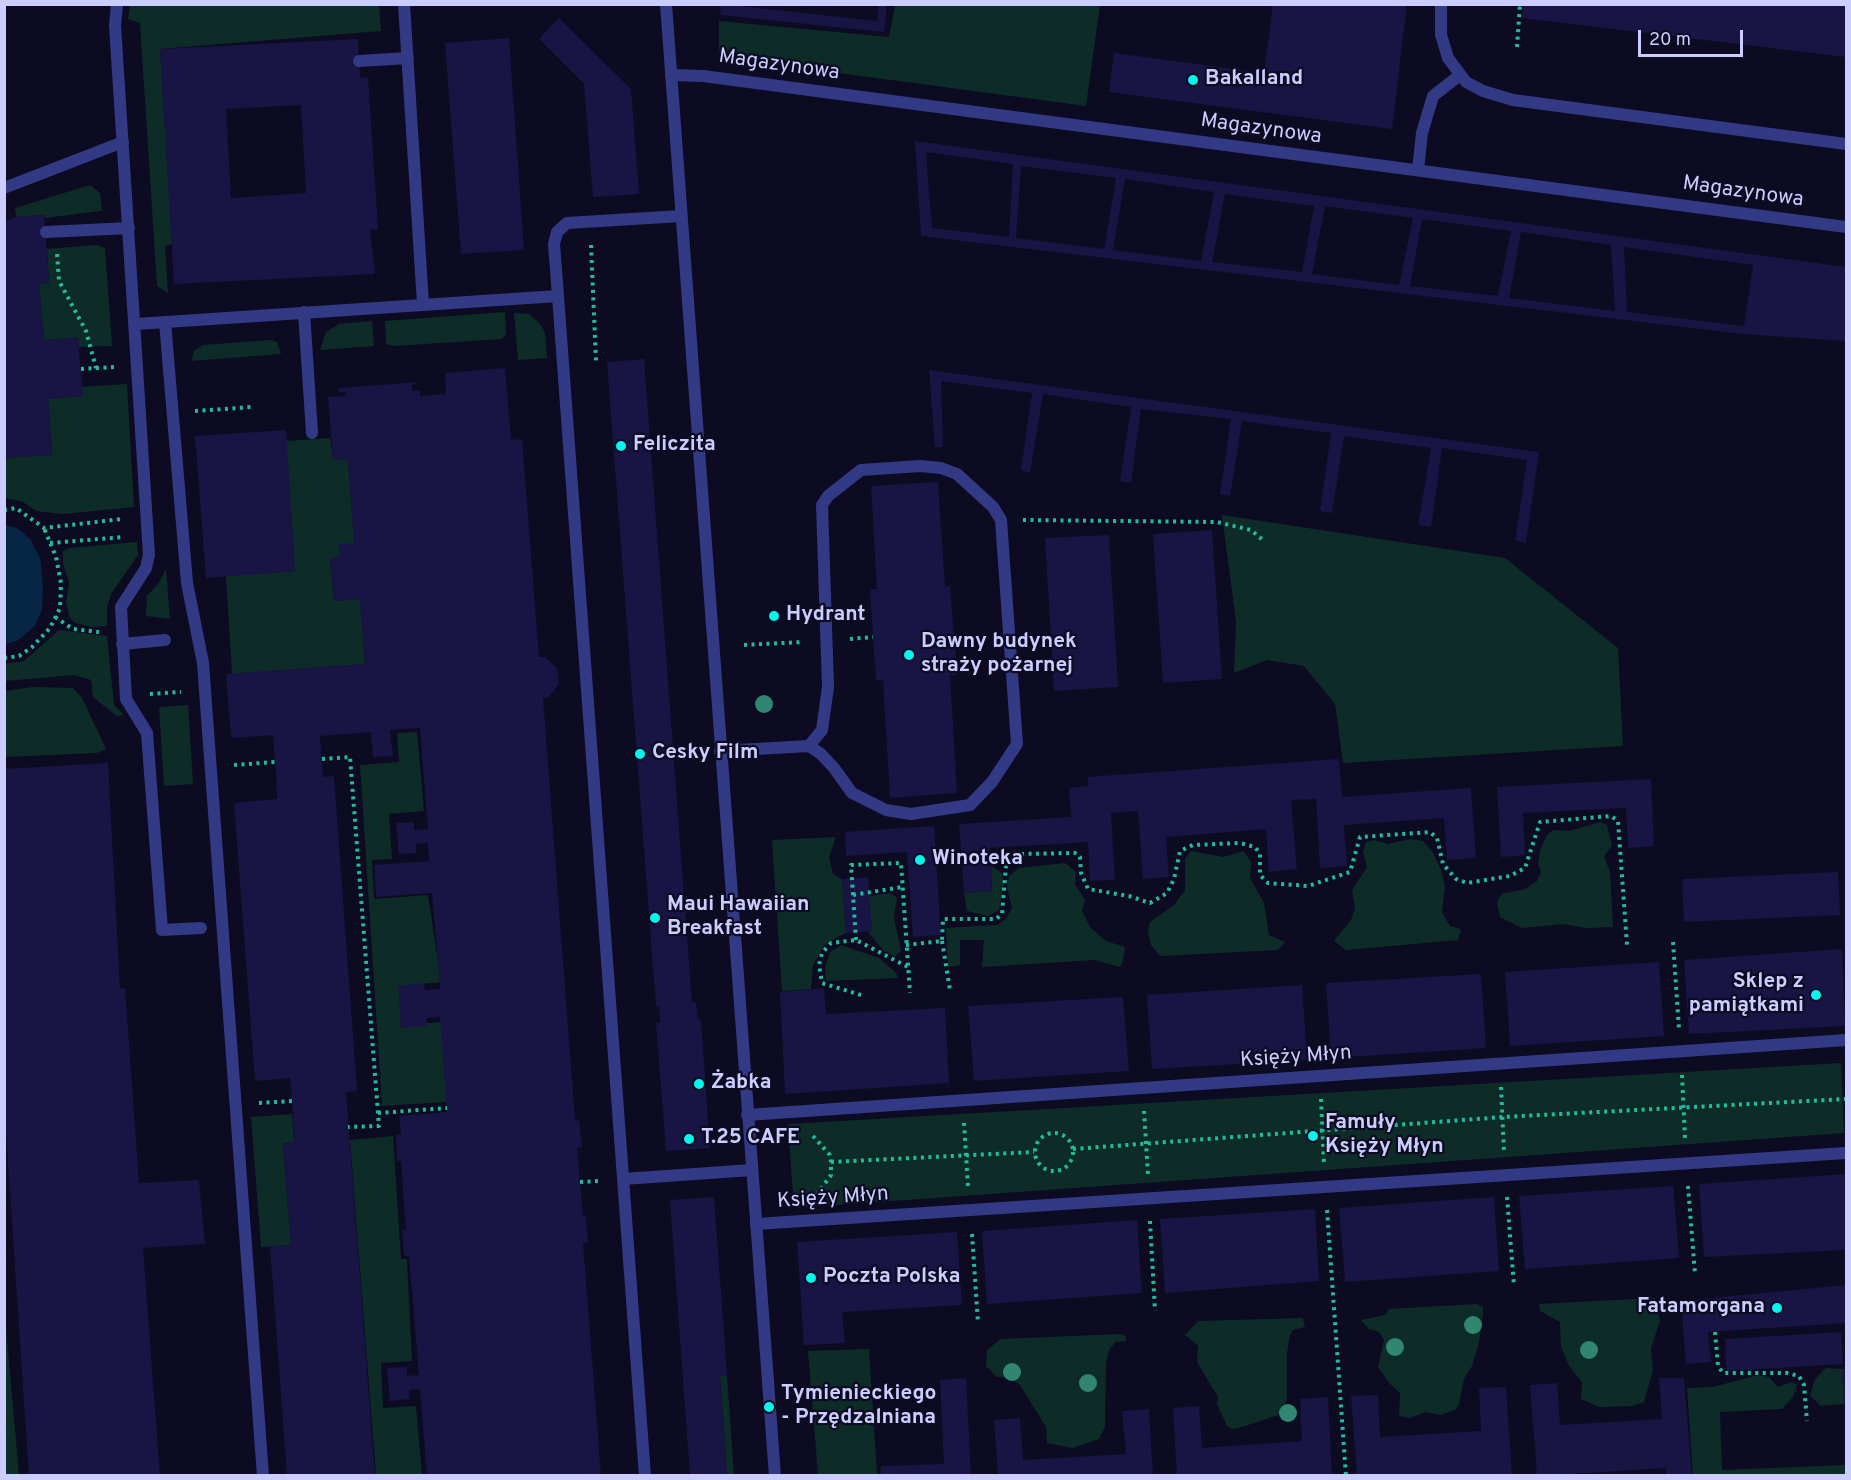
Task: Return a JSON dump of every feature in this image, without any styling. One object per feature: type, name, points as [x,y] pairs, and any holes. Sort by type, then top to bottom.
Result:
[{"type":"street","points":[[117,4],[115,25],[148,536],[148,561],[122,607],[126,699],[147,733],[162,930],[201,928]]},
{"type":"street","points":[[404,4],[423,304]]},
{"type":"street","points":[[666,4],[775,1476]]},
{"type":"street","points":[[1441,4],[1439,20],[1444,49],[1460,75],[1473,87],[1513,100],[1846,144]]},
{"type":"street","points":[[359,61],[408,58]]},
{"type":"street","name":"Magazynowa","points":[[670,75],[703,76],[1846,226]]},
{"type":"street","points":[[1418,170],[1422,133],[1433,96],[1460,75]]},
{"type":"street","points":[[4,188],[123,142]]},
{"type":"street","points":[[645,1476],[554,244],[557,232],[567,223],[681,216]]},
{"type":"street","points":[[51,232],[129,228]]},
{"type":"street","points":[[136,324],[558,296]]},
{"type":"street","points":[[304,312],[312,433]]},
{"type":"street","points":[[165,322],[187,583],[202,663],[263,1476]]},
{"type":"street","points":[[720,751],[809,746],[821,753],[852,793],[871,805],[911,814],[970,805],[992,782],[1017,744],[1002,520],[993,507],[957,474],[941,468],[861,470],[828,496],[822,505],[828,687],[822,729],[809,746]]},
{"type":"street","points":[[122,638],[165,640]]},
{"type":"street","name":"Księży Młyn","points":[[747,1115],[1846,1040]]},
{"type":"street","name":"Księży Młyn","points":[[756,1224],[1846,1153]]},
{"type":"street","points":[[623,1179],[752,1170]]},
{"type":"path","points":[[1517,47],[1520,4]]},
{"type":"path","points":[[51,232],[59,281],[86,331],[96,368]]},
{"type":"path","points":[[591,238],[596,362]]},
{"type":"path","points":[[81,369],[138,366]]},
{"type":"path","points":[[207,410],[252,407]]},
{"type":"path","points":[[4,510],[16,508],[44,528],[56,557],[61,583],[60,608],[50,628],[32,647],[19,656],[4,658]]},
{"type":"path","points":[[44,528],[128,518]]},
{"type":"path","points":[[1002,520],[1217,522],[1251,530],[1264,541]]},
{"type":"path","points":[[50,543],[148,536]]},
{"type":"path","points":[[55,617],[74,629],[122,638]]},
{"type":"path","points":[[147,694],[186,692]]},
{"type":"path","points":[[322,759],[350,757],[379,1126],[348,1127]]},
{"type":"path","points":[[210,767],[275,762]]},
{"type":"path","points":[[950,990],[942,942],[943,919],[996,919],[1002,914],[1006,866],[1011,858],[1021,854],[1075,853],[1080,857],[1081,873],[1088,889],[1129,896],[1150,903],[1167,893],[1174,879],[1180,851],[1193,845],[1240,843],[1255,847],[1260,854],[1260,875],[1268,883],[1308,886],[1350,872],[1360,837],[1430,832],[1437,838],[1443,864],[1456,879],[1467,883],[1510,876],[1525,868],[1540,822],[1611,816],[1618,821],[1627,945]]},
{"type":"path","points":[[856,940],[851,866],[901,863],[910,993]]},
{"type":"path","points":[[853,895],[903,887]]},
{"type":"path","points":[[861,994],[822,982],[819,977],[822,953],[831,943],[856,940],[908,967]]},
{"type":"path","points":[[906,945],[942,942]]},
{"type":"path","points":[[1673,942],[1695,1274]]},
{"type":"path","points":[[1500,1063],[1514,1286]]},
{"type":"path","points":[[1320,1075],[1325,1186],[1346,1476]]},
{"type":"path","points":[[1143,1088],[1155,1311]]},
{"type":"path","points":[[1073,1149],[1503,1117],[1683,1109],[1846,1098]]},
{"type":"path","points":[[963,1100],[978,1323]]},
{"type":"path","points":[[235,1105],[292,1101]]},
{"type":"path","points":[[378,1113],[447,1108]]},
{"type":"path","points":[[808,1111],[813,1135],[830,1155],[831,1162],[831,1174],[815,1195],[817,1220]]},
{"type":"path","points":[[1052,1132],[1068,1139],[1073,1149],[1073,1156],[1066,1166],[1055,1171],[1038,1163],[1035,1152],[1042,1136],[1052,1132]]},
{"type":"path","points":[[831,1162],[1035,1152]]},
{"type":"path","points":[[1715,1332],[1718,1366],[1723,1373],[1787,1373],[1799,1376],[1804,1385],[1807,1421]]},
{"type":"green space","points":[[130,5],[379,5],[381,31],[160,49],[172,244],[165,246],[168,293],[157,286],[140,23],[128,19]]},
{"type":"green space","points":[[895,5],[1100,5],[1086,106],[719,57],[719,21],[889,37]]},
{"type":"green space","points":[[90,185],[100,193],[102,210],[100,211],[45,218],[44,215],[16,217],[15,208]]},
{"type":"green space","points":[[96,245],[105,248],[112,346],[79,347],[78,338],[44,340],[39,284],[49,283],[47,249]]},
{"type":"green space","points":[[505,312],[506,334],[502,339],[394,346],[386,344],[385,321]]},
{"type":"green space","points":[[514,313],[529,314],[540,324],[545,333],[547,358],[518,360]]},
{"type":"green space","points":[[372,321],[374,346],[320,350],[326,332],[339,324]]},
{"type":"green space","points":[[271,340],[277,342],[281,354],[191,361],[194,351],[203,345]]},
{"type":"green space","points":[[127,384],[134,507],[63,514],[36,511],[23,502],[5,498],[5,458],[52,454],[48,399],[83,396],[82,387]]},
{"type":"green space","points":[[330,438],[333,460],[348,459],[354,543],[340,557],[330,559],[334,601],[360,599],[365,664],[232,674],[226,576],[295,571],[286,441]]},
{"type":"green space","points":[[1222,515],[1505,558],[1618,648],[1623,746],[1343,763],[1335,704],[1304,666],[1267,660],[1234,673],[1236,622]]},
{"type":"green space","points":[[137,542],[138,555],[111,594],[107,607],[107,626],[92,627],[75,623],[70,618],[66,603],[69,582],[63,564],[63,551],[69,548]]},
{"type":"green space","points":[[166,569],[170,619],[146,616],[147,596],[158,584]]},
{"type":"green space","points":[[59,630],[107,636],[114,705],[124,715],[117,716],[93,697],[91,680],[74,675],[5,681],[5,664],[24,661]]},
{"type":"green space","points":[[33,687],[73,688],[82,698],[106,749],[97,753],[5,757],[5,691]]},
{"type":"green space","points":[[188,705],[193,784],[164,786],[159,707]]},
{"type":"green space","points":[[417,732],[424,811],[389,814],[392,859],[372,860],[374,899],[428,895],[441,982],[400,986],[402,1025],[442,1022],[447,1102],[382,1106],[360,765],[399,762],[397,733]]},
{"type":"green space","points":[[1600,822],[1607,825],[1612,846],[1604,856],[1610,872],[1613,927],[1587,928],[1563,924],[1522,928],[1500,917],[1497,903],[1501,894],[1525,889],[1537,881],[1541,872],[1538,864],[1540,850],[1547,835],[1553,830],[1569,831]]},
{"type":"green space","points":[[836,837],[829,857],[833,874],[842,879],[846,933],[827,943],[820,952],[813,966],[811,989],[782,991],[772,840]]},
{"type":"green space","points":[[1411,839],[1423,841],[1432,851],[1441,870],[1445,886],[1442,912],[1450,926],[1461,929],[1458,940],[1346,950],[1334,941],[1351,920],[1355,908],[1352,890],[1367,867],[1363,851],[1366,842],[1374,840],[1388,844]]},
{"type":"green space","points":[[1191,851],[1223,857],[1244,851],[1251,862],[1250,878],[1264,903],[1269,935],[1285,942],[1278,950],[1160,956],[1151,945],[1148,932],[1150,922],[1174,905],[1185,890],[1185,859]]},
{"type":"green space","points":[[1065,863],[1076,872],[1075,884],[1085,900],[1082,911],[1090,927],[1106,941],[1125,947],[1120,967],[1095,960],[982,967],[984,940],[960,940],[960,965],[948,967],[946,928],[997,925],[1006,919],[1012,908],[1007,888],[1009,876],[1019,868]]},
{"type":"green space","points":[[991,866],[1001,872],[1004,883],[999,910],[988,916],[967,911],[964,893],[992,891]]},
{"type":"green space","points":[[891,893],[897,898],[894,918],[901,951],[895,957],[883,950],[868,932],[872,931],[869,896]]},
{"type":"green space","points":[[841,945],[879,958],[896,973],[898,978],[826,981],[825,967],[830,952]]},
{"type":"green space","points":[[1841,1063],[1844,1133],[794,1208],[788,1124]]},
{"type":"green space","points":[[292,1114],[294,1142],[283,1144],[291,1245],[261,1247],[251,1117]]},
{"type":"green space","points":[[393,1136],[401,1259],[407,1259],[412,1361],[381,1363],[383,1408],[416,1406],[422,1475],[376,1475],[350,1140]]},
{"type":"green space","points":[[1655,1298],[1660,1321],[1651,1348],[1653,1370],[1644,1402],[1632,1406],[1599,1407],[1581,1399],[1582,1382],[1569,1366],[1561,1347],[1560,1322],[1540,1311],[1539,1304]]},
{"type":"green space","points":[[1477,1304],[1483,1307],[1479,1343],[1472,1366],[1464,1379],[1459,1404],[1455,1410],[1440,1415],[1426,1412],[1410,1418],[1399,1416],[1400,1393],[1389,1383],[1378,1367],[1384,1340],[1379,1332],[1369,1329],[1361,1320],[1385,1315],[1389,1309]]},
{"type":"green space","points":[[5,1316],[19,1475],[5,1475]]},
{"type":"green space","points":[[1303,1318],[1305,1327],[1293,1330],[1290,1335],[1287,1353],[1287,1400],[1282,1410],[1278,1415],[1245,1426],[1234,1429],[1227,1426],[1217,1404],[1218,1397],[1197,1362],[1198,1346],[1185,1335],[1198,1321]]},
{"type":"green space","points":[[1120,1334],[1126,1336],[1126,1341],[1116,1342],[1110,1348],[1106,1362],[1105,1427],[1099,1439],[1073,1448],[1047,1443],[1046,1427],[1020,1385],[1010,1378],[997,1377],[986,1366],[987,1350],[1001,1339]]},
{"type":"green space","points":[[869,1349],[877,1475],[818,1475],[808,1351]]},
{"type":"green space","points":[[1826,1368],[1842,1369],[1844,1404],[1821,1406],[1810,1395],[1815,1379]]},
{"type":"green space","points":[[727,1375],[734,1475],[727,1475],[720,1376]]},
{"type":"green space","points":[[1758,1375],[1769,1377],[1778,1387],[1792,1382],[1797,1385],[1793,1397],[1782,1409],[1720,1412],[1722,1470],[1846,1465],[1846,1475],[1693,1475],[1687,1388],[1713,1387]]},
{"type":"water","points":[[5,525],[17,528],[30,539],[40,558],[43,586],[42,609],[35,626],[17,641],[5,644]]},
{"type":"building","points":[[721,4],[877,21],[879,4],[887,4],[884,32],[720,15]]},
{"type":"building","points":[[1273,4],[1407,4],[1392,129],[1109,92],[1114,53],[1264,73]]},
{"type":"building","points":[[1524,5],[1846,5],[1846,57],[1522,18]]},
{"type":"building","points":[[559,18],[631,89],[639,194],[593,197],[584,84],[539,39]]},
{"type":"building","points":[[509,38],[524,250],[461,254],[445,43]]},
{"type":"building","points":[[358,39],[360,77],[368,78],[378,229],[370,230],[375,274],[174,284],[160,49]],"holes":[[[301,105],[306,193],[231,198],[226,109]]]},
{"type":"building","points":[[915,141],[1846,267],[1846,341],[1743,334],[921,236]],"holes":[[[926,152],[1013,164],[1009,237],[932,228]],[[1021,166],[1116,178],[1104,249],[1016,238]],[[1125,179],[1214,192],[1201,261],[1113,250]],[[1225,194],[1314,206],[1302,272],[1212,262]],[[1325,206],[1413,218],[1399,285],[1312,274]],[[1422,219],[1511,231],[1498,296],[1410,286]],[[1521,232],[1611,245],[1615,311],[1509,298]],[[1624,247],[1753,265],[1744,326],[1627,312]]]},
{"type":"building","points":[[44,215],[49,283],[39,284],[44,340],[78,338],[83,396],[48,399],[52,455],[4,458],[4,222],[16,217]]},
{"type":"building","points":[[644,359],[692,1003],[696,1002],[698,1020],[701,1020],[710,1148],[666,1151],[656,1023],[660,1023],[659,1007],[656,1007],[607,362]]},
{"type":"building","points":[[505,368],[511,440],[522,439],[539,657],[545,657],[557,668],[559,684],[548,698],[543,698],[575,1121],[579,1120],[582,1147],[577,1148],[583,1217],[586,1216],[588,1243],[583,1243],[601,1476],[427,1476],[420,1389],[409,1390],[410,1399],[390,1401],[387,1368],[407,1367],[407,1376],[419,1375],[409,1256],[404,1256],[402,1230],[406,1230],[401,1161],[397,1161],[396,1135],[401,1134],[399,1116],[447,1112],[440,1017],[427,1018],[427,1026],[401,1028],[398,986],[424,983],[425,990],[440,989],[432,893],[376,897],[374,865],[429,861],[428,843],[416,844],[416,853],[399,854],[396,823],[414,822],[414,830],[428,829],[420,728],[390,730],[393,756],[373,757],[371,732],[320,736],[323,777],[334,776],[357,1091],[346,1092],[375,1476],[287,1476],[270,1246],[291,1245],[283,1144],[294,1142],[292,1101],[290,1078],[255,1081],[234,803],[277,799],[276,772],[273,735],[231,738],[226,674],[365,664],[360,599],[334,601],[330,558],[340,557],[339,544],[354,543],[348,459],[333,460],[328,397],[346,396],[345,392],[339,392],[339,388],[419,382],[412,385],[412,391],[420,391],[420,396],[446,394],[445,373]]},
{"type":"building","points":[[929,370],[1539,452],[1526,543],[1515,540],[1527,460],[1442,448],[1431,527],[1418,525],[1431,448],[1344,436],[1332,513],[1320,511],[1331,433],[1242,421],[1230,496],[1220,494],[1231,419],[1141,409],[1131,483],[1120,481],[1131,407],[1043,394],[1030,473],[1021,470],[1032,393],[941,381],[943,447],[935,447]]},
{"type":"building","points":[[286,430],[295,571],[206,578],[195,436]]},
{"type":"building","points":[[938,482],[945,587],[950,586],[957,675],[950,675],[957,793],[890,798],[883,680],[876,680],[870,589],[877,589],[871,486]]},
{"type":"building","points":[[1212,530],[1222,679],[1163,683],[1153,534]]},
{"type":"building","points":[[1109,535],[1118,687],[1054,691],[1045,538]]},
{"type":"building","points":[[1339,759],[1342,797],[1471,788],[1476,858],[1447,860],[1444,818],[1344,825],[1347,866],[1320,868],[1316,799],[1291,800],[1297,869],[1269,872],[1266,829],[1166,837],[1169,877],[1143,879],[1138,811],[1111,813],[1115,880],[1090,881],[1088,842],[989,848],[992,891],[964,893],[959,824],[1071,817],[1069,788],[1088,786],[1088,777]]},
{"type":"building","points":[[108,763],[120,988],[125,989],[139,1183],[199,1180],[205,1244],[143,1248],[160,1476],[29,1476],[4,1103],[4,769]]},
{"type":"building","points":[[1651,779],[1654,846],[1628,848],[1626,808],[1523,813],[1525,855],[1501,857],[1497,787]]},
{"type":"building","points":[[934,826],[941,935],[913,937],[907,852],[846,856],[845,832]]},
{"type":"building","points":[[1838,872],[1840,915],[1684,922],[1682,879]]},
{"type":"building","points":[[868,877],[872,931],[846,933],[842,879]]},
{"type":"building","points":[[1842,949],[1845,1026],[1689,1034],[1684,960]]},
{"type":"building","points":[[1659,962],[1664,1036],[1510,1046],[1505,972]]},
{"type":"building","points":[[1481,974],[1486,1048],[1331,1058],[1326,983]]},
{"type":"building","points":[[1302,985],[1307,1060],[1152,1069],[1147,995]]},
{"type":"building","points":[[824,988],[826,1014],[945,1008],[949,1083],[785,1094],[780,992]]},
{"type":"building","points":[[1123,997],[1129,1071],[974,1081],[968,1006]]},
{"type":"building","points":[[1846,1174],[1846,1250],[1704,1257],[1699,1184]]},
{"type":"building","points":[[1673,1186],[1679,1258],[1525,1269],[1519,1196]]},
{"type":"building","points":[[714,1197],[727,1375],[720,1376],[727,1476],[690,1476],[670,1200]]},
{"type":"building","points":[[1494,1197],[1499,1271],[1345,1282],[1339,1208]]},
{"type":"building","points":[[1315,1209],[1319,1281],[1165,1293],[1160,1219]]},
{"type":"building","points":[[1137,1220],[1142,1293],[987,1304],[982,1231]]},
{"type":"building","points":[[957,1232],[962,1305],[842,1312],[845,1343],[804,1345],[797,1242]]},
{"type":"building","points":[[1846,1285],[1846,1323],[1708,1332],[1711,1362],[1686,1364],[1681,1301]]},
{"type":"building","points":[[1841,1332],[1843,1364],[1726,1371],[1725,1339]]},
{"type":"building","points":[[1842,1369],[1846,1369],[1846,1404],[1844,1404]]},
{"type":"building","points":[[966,1378],[971,1476],[881,1476],[881,1466],[944,1464],[940,1380]]},
{"type":"building","points":[[1659,1378],[1684,1378],[1692,1476],[1666,1476],[1666,1468],[1537,1476],[1530,1385],[1557,1383],[1560,1425],[1662,1419]]},
{"type":"building","points":[[1506,1387],[1512,1476],[1357,1476],[1351,1396],[1378,1395],[1380,1437],[1481,1431],[1479,1388]]},
{"type":"building","points":[[1328,1397],[1332,1476],[1177,1476],[1173,1408],[1199,1406],[1202,1448],[1302,1441],[1300,1399]]},
{"type":"building","points":[[1149,1409],[1153,1476],[998,1476],[994,1420],[1020,1418],[1023,1460],[1126,1454],[1122,1411]]},
{"type":"place","name":"Bakalland","points":[[1193,80]]},
{"type":"place","name":"Feliczita","points":[[621,446]]},
{"type":"place","name":"Hydrant","points":[[774,616]]},
{"type":"place","name":"Dawny budynek straży pożarnej","points":[[909,655]]},
{"type":"place","name":"Cesky Film","points":[[640,754]]},
{"type":"place","name":"Winoteka","points":[[920,860]]},
{"type":"place","name":"Maui Hawaiian Breakfast","points":[[655,918]]},
{"type":"place","name":"Sklep z pamiątkami","points":[[1816,995]]},
{"type":"place","name":"Żabka","points":[[699,1084]]},
{"type":"place","name":"Famuły Księży Młyn","points":[[1313,1136]]},
{"type":"place","name":"T.25 CAFE","points":[[689,1139]]},
{"type":"place","name":"Poczta Polska","points":[[811,1278]]},
{"type":"place","name":"Fatamorgana","points":[[1777,1308]]},
{"type":"place","name":"Tymienieckiego - Przędzalniana","points":[[769,1407]]}]
